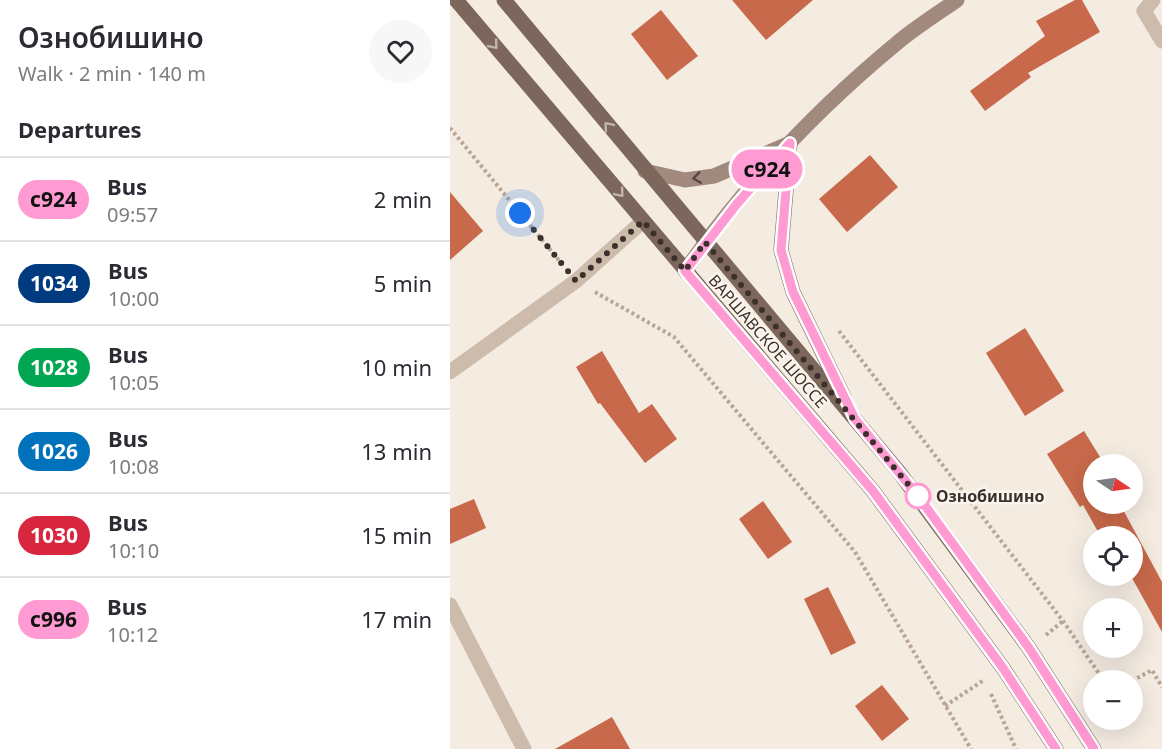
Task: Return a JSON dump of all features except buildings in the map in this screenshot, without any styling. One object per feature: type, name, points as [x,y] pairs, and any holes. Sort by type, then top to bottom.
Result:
[{"type":"main road","name":"ВАРШАВСКОЕ ШОССЕ","points":[[456,0],[873,491],[1003,668],[1056,749]]},
{"type":"main road","name":"ВАРШАВСКОЕ ШОССЕ","points":[[504,0],[918,496],[1029,648],[1094,749]]},
{"type":"main road","points":[[685,271],[705,242],[790,143],[838,95],[898,42],[957,0]]},
{"type":"main road","points":[[645,171],[685,180],[714,176],[790,143]]},
{"type":"main road","points":[[790,143],[781,250],[793,292],[855,419]]},
{"type":"street","points":[[1153,0],[1144,11],[1162,41]]},
{"type":"street","points":[[450,372],[576,281],[643,221]]},
{"type":"street","points":[[450,605],[525,749]]},
{"type":"path","points":[[450,128],[576,281],[674,338],[855,552],[971,749]]},
{"type":"path","points":[[835,327],[1063,621],[1096,670]]},
{"type":"path","points":[[1143,675],[1152,670],[1162,687]]},
{"type":"path","points":[[985,680],[1016,749]]},
{"type":"bus line","name":"с924","points":[[1056,749],[1003,668],[873,491],[685,271],[705,242],[790,143],[781,250],[793,292],[855,419],[918,496],[1029,648],[1094,749]]},
{"type":"place","name":"Ознобишино","points":[[918,496]]},
{"type":"route","points":[[520,213],[576,281],[643,221],[685,271],[705,242],[918,496]]}]
